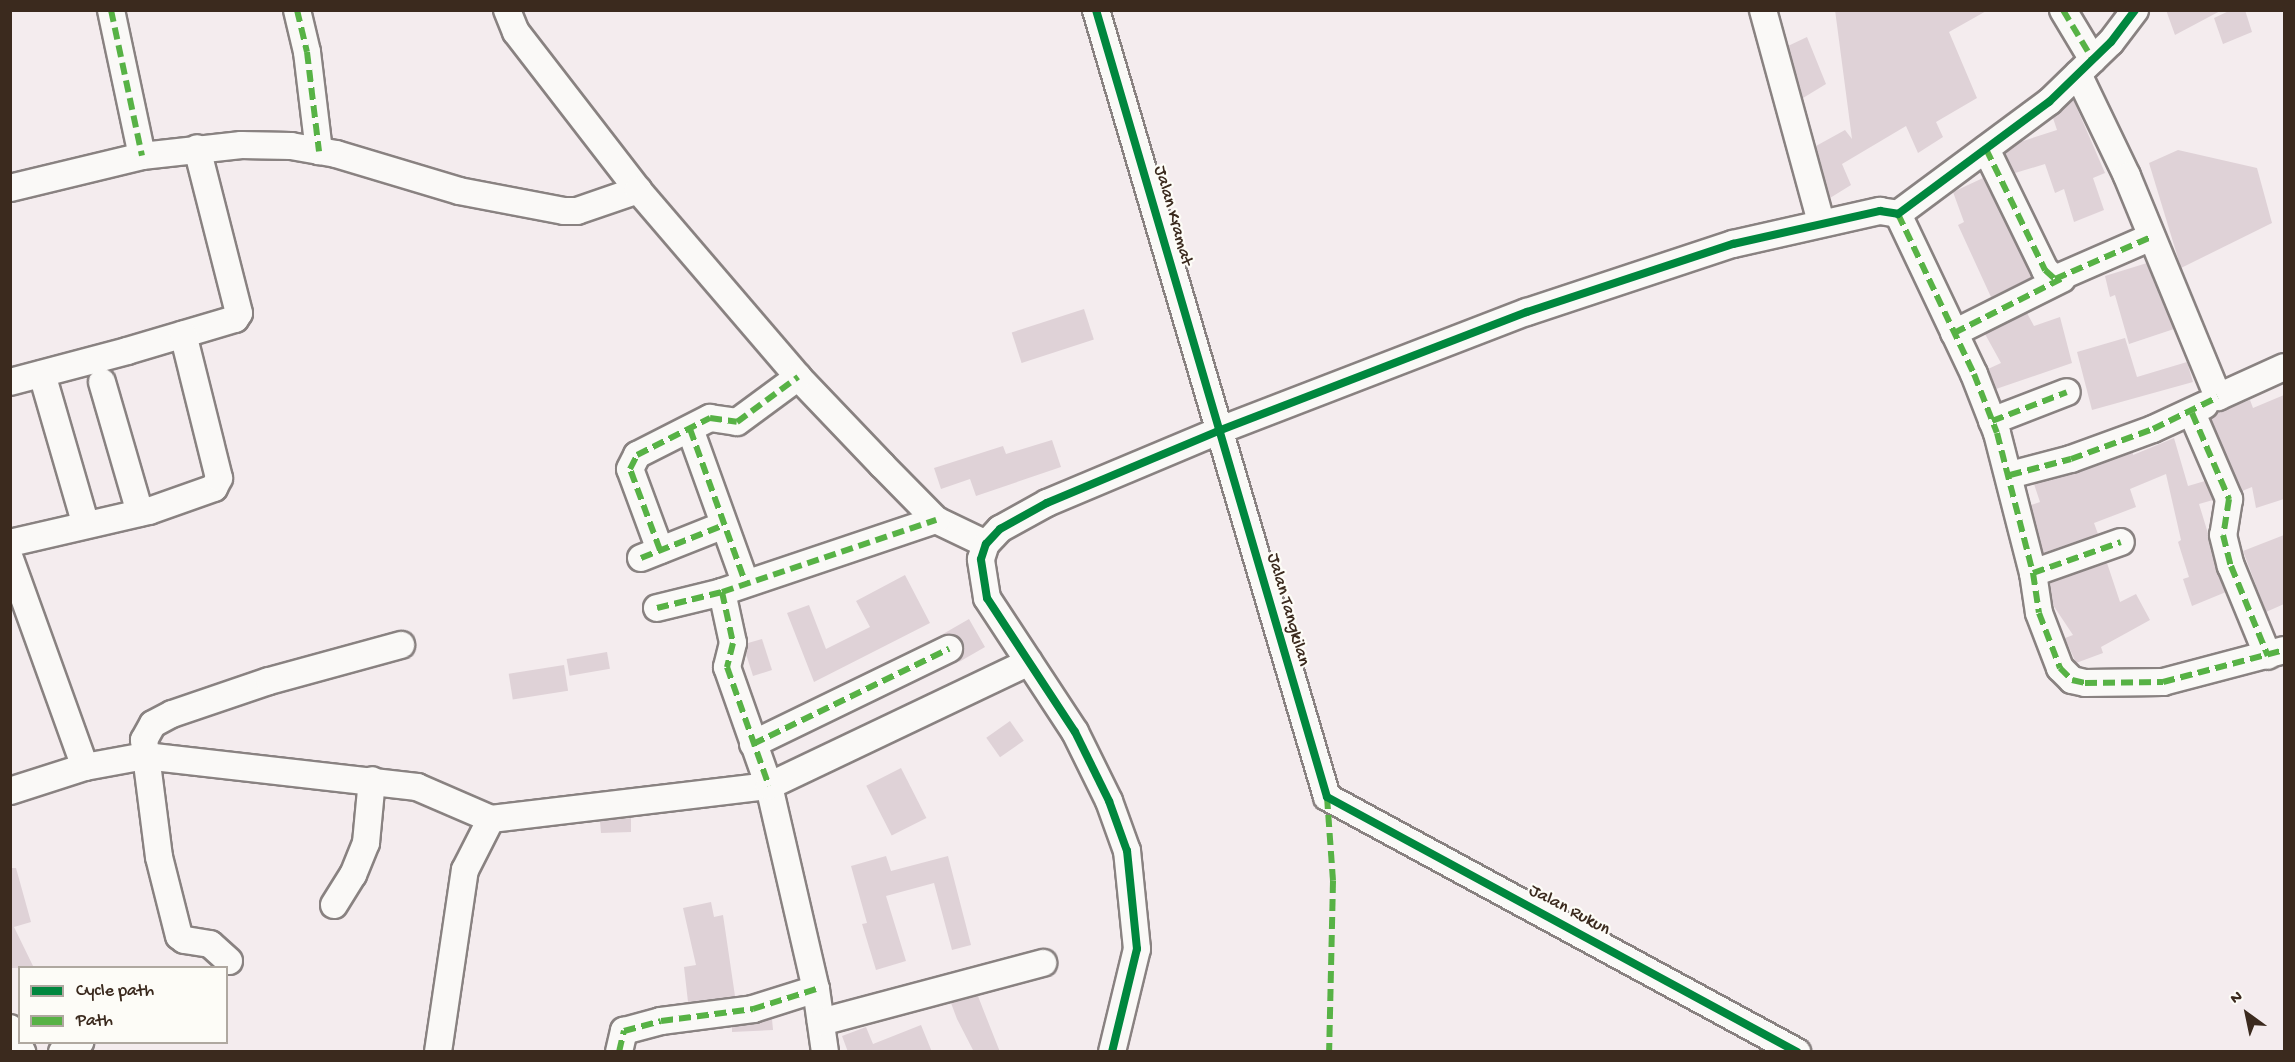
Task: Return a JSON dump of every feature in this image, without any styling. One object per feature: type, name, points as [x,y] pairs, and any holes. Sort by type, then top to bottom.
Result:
[{"type":"street","points":[[111,10],[142,156]]},
{"type":"street","points":[[297,10],[307,52],[319,151]]},
{"type":"street","points":[[507,10],[516,32],[638,190],[798,377],[936,520],[986,544]]},
{"type":"street","name":"Jalan Kramat","points":[[1096,10],[1218,430]]},
{"type":"street","points":[[1763,10],[1821,222]]},
{"type":"street","points":[[2063,10],[2151,237],[2218,397]]},
{"type":"street","points":[[1112,1052],[1137,949],[1127,851],[1089,760],[987,598],[981,559],[986,544],[1017,517],[1218,430],[1527,312],[1733,244],[1821,222],[1880,211],[1898,214],[2049,102],[2085,67],[2135,10]]},
{"type":"street","points":[[12,181],[197,148],[291,146],[319,151],[459,191],[577,211],[638,190]]},
{"type":"street","points":[[10,382],[235,319],[239,313],[197,148]]},
{"type":"street","points":[[1986,149],[2045,270],[2055,279],[2062,279]]},
{"type":"street","points":[[1898,214],[1992,421],[2010,475],[2033,573],[2039,613],[2054,656],[2072,680],[2085,683],[2163,682],[2276,653],[2231,566],[2223,536],[2229,499],[2192,413]]},
{"type":"street","points":[[1954,333],[2151,237]]},
{"type":"street","points":[[10,543],[140,513],[200,495],[214,488],[219,478],[183,334]]},
{"type":"street","points":[[2010,475],[2071,459],[2192,413],[2218,397],[2284,367]]},
{"type":"street","points":[[42,374],[86,525]]},
{"type":"street","points":[[724,525],[650,554],[631,462],[637,455],[710,418],[737,422],[798,377]]},
{"type":"street","points":[[102,382],[140,513]]},
{"type":"street","points":[[1992,421],[2067,392]]},
{"type":"street","points":[[690,429],[745,582]]},
{"type":"street","name":"Jalan Tangkilan","points":[[1218,430],[1327,797]]},
{"type":"street","points":[[657,608],[722,592],[745,582],[936,520]]},
{"type":"street","points":[[2033,573],[2121,542]]},
{"type":"street","points":[[10,559],[85,767]]},
{"type":"street","points":[[722,592],[733,643],[727,668],[769,786],[816,990],[825,1052]]},
{"type":"street","points":[[229,961],[210,944],[184,940],[179,936],[159,857],[144,740],[153,724],[172,714],[268,681],[401,645]]},
{"type":"street","points":[[753,744],[949,649]]},
{"type":"street","points":[[10,791],[85,767],[146,756],[372,780],[417,787],[491,819],[769,786],[1029,662]]},
{"type":"street","points":[[334,905],[353,875],[366,843],[372,780]]},
{"type":"street","name":"Jalan Rukun","points":[[1327,797],[1797,1052]]},
{"type":"street","points":[[438,1052],[465,870],[491,819]]},
{"type":"street","points":[[820,1022],[1043,963]]},
{"type":"street","points":[[618,1052],[624,1031],[661,1022],[753,1009],[816,990]]},
{"type":"street","points":[[10,1028],[22,1052]]},
{"type":"street","points":[[62,1052],[76,1044]]},
{"type":"building","points":[[1835,10],[1988,10],[1949,32],[1977,98],[1936,122],[1943,137],[1918,153],[1906,126],[1842,164],[1851,185],[1830,198],[1816,146],[1845,130],[1852,139]]},
{"type":"building","points":[[2166,10],[2222,10],[2175,35]]},
{"type":"building","points":[[2231,10],[2245,10],[2252,32],[2223,44],[2214,18]]},
{"type":"building","points":[[1807,37],[1826,84],[1803,98],[1788,46]]},
{"type":"building","points":[[2073,99],[2105,173],[2093,178],[2104,210],[2074,222],[2064,189],[2055,193],[2045,164],[2015,173],[2005,153],[2020,142],[2057,130],[2053,118]]},
{"type":"building","points":[[2178,150],[2257,168],[2272,223],[2181,268],[2149,163]]},
{"type":"building","points":[[1983,178],[2032,277],[1991,297],[1958,225],[1964,222],[1953,192]]},
{"type":"building","points":[[2147,263],[2174,329],[2129,344],[2115,295],[2110,297],[2105,276]]},
{"type":"building","points":[[1084,309],[1094,339],[1022,363],[1012,332]]},
{"type":"building","points":[[2027,313],[2034,326],[2060,317],[2072,363],[1996,389],[1988,369],[2001,363],[1985,334]]},
{"type":"building","points":[[2125,338],[2137,377],[2187,362],[2193,382],[2092,410],[2077,352]]},
{"type":"building","points":[[2284,395],[2284,499],[2256,508],[2252,487],[2242,491],[2211,419],[2218,412],[2250,400],[2253,408]]},
{"type":"building","points":[[2174,438],[2188,486],[2205,481],[2213,500],[2199,504],[2226,592],[2192,606],[2183,579],[2189,577],[2178,542],[2181,540],[2166,474],[2130,489],[2136,507],[2094,523],[2098,534],[2043,553],[2031,505],[2040,502],[2034,484],[2133,452],[2133,455]]},
{"type":"building","points":[[1052,440],[1061,467],[976,496],[970,479],[941,489],[934,468],[1003,446],[1006,454]]},
{"type":"building","points":[[2284,535],[2284,604],[2266,612],[2243,551]]},
{"type":"building","points":[[2107,563],[2120,602],[2136,594],[2150,620],[2101,647],[2103,653],[2076,663],[2065,638],[2073,635],[2053,605],[2050,583]]},
{"type":"building","points":[[905,575],[930,623],[814,682],[787,613],[809,605],[826,649],[870,627],[856,601]]},
{"type":"building","points":[[969,619],[985,647],[959,662],[964,651],[962,642],[957,636],[943,634]]},
{"type":"building","points":[[762,639],[772,670],[753,676],[746,654],[748,643]]},
{"type":"building","points":[[607,652],[610,669],[570,676],[567,659]]},
{"type":"building","points":[[564,665],[568,691],[513,699],[509,674]]},
{"type":"building","points":[[1010,721],[1024,741],[1000,757],[986,738]]},
{"type":"building","points":[[901,768],[926,818],[892,836],[866,786]]},
{"type":"building","points":[[631,818],[631,832],[601,833],[600,821]]},
{"type":"building","points":[[886,856],[891,871],[948,856],[971,945],[952,950],[934,883],[886,896],[906,961],[876,970],[862,924],[867,923],[851,866]]},
{"type":"building","points":[[10,868],[16,868],[31,922],[14,927],[33,966],[10,968]]},
{"type":"building","points":[[711,902],[714,917],[723,915],[735,996],[688,1002],[684,967],[696,965],[683,908]]},
{"type":"building","points":[[978,996],[1000,1052],[974,1052],[957,1019],[951,1003]]},
{"type":"building","points":[[772,1019],[773,1030],[732,1032],[732,1027]]},
{"type":"building","points":[[921,1025],[932,1052],[848,1052],[842,1036],[866,1027],[873,1044]]},
{"type":"marked path","points":[[111,10],[142,156]]},
{"type":"marked path","points":[[297,10],[307,52],[319,151]]},
{"type":"marked path","points":[[2063,10],[2093,60]]},
{"type":"marked path","points":[[1986,149],[2045,270],[2055,279],[2151,237]]},
{"type":"marked path","points":[[1898,214],[1974,374],[1997,433],[2033,573],[2039,613],[2060,668],[2072,680],[2085,683],[2163,682],[2284,650]]},
{"type":"marked path","points":[[1954,333],[2061,279]]},
{"type":"marked path","points":[[660,550],[630,469],[637,455],[710,418],[737,422],[798,377]]},
{"type":"marked path","points":[[1992,421],[2067,392]]},
{"type":"marked path","points":[[2010,475],[2071,459],[2153,429],[2218,397]]},
{"type":"marked path","points":[[2192,413],[2229,499],[2223,535],[2231,566],[2268,656]]},
{"type":"marked path","points":[[690,429],[745,582]]},
{"type":"marked path","points":[[657,608],[722,592],[936,520]]},
{"type":"marked path","points":[[641,558],[724,525]]},
{"type":"marked path","points":[[2033,573],[2121,542]]},
{"type":"marked path","points":[[722,592],[733,643],[727,667],[769,786]]},
{"type":"marked path","points":[[753,744],[949,649]]},
{"type":"marked path","points":[[1327,797],[1333,881],[1329,1052]]},
{"type":"marked path","points":[[619,1052],[624,1031],[661,1021],[753,1009],[816,989]]},
{"type":"cycle path","points":[[1096,10],[1327,797],[1797,1052]]},
{"type":"cycle path","points":[[1112,1052],[1137,949],[1127,851],[1109,801],[1075,732],[987,598],[981,559],[986,544],[1000,529],[1047,503],[1218,431],[1527,312],[1733,244],[1880,211],[1898,214],[2049,102],[2111,42],[2135,10]]}]
